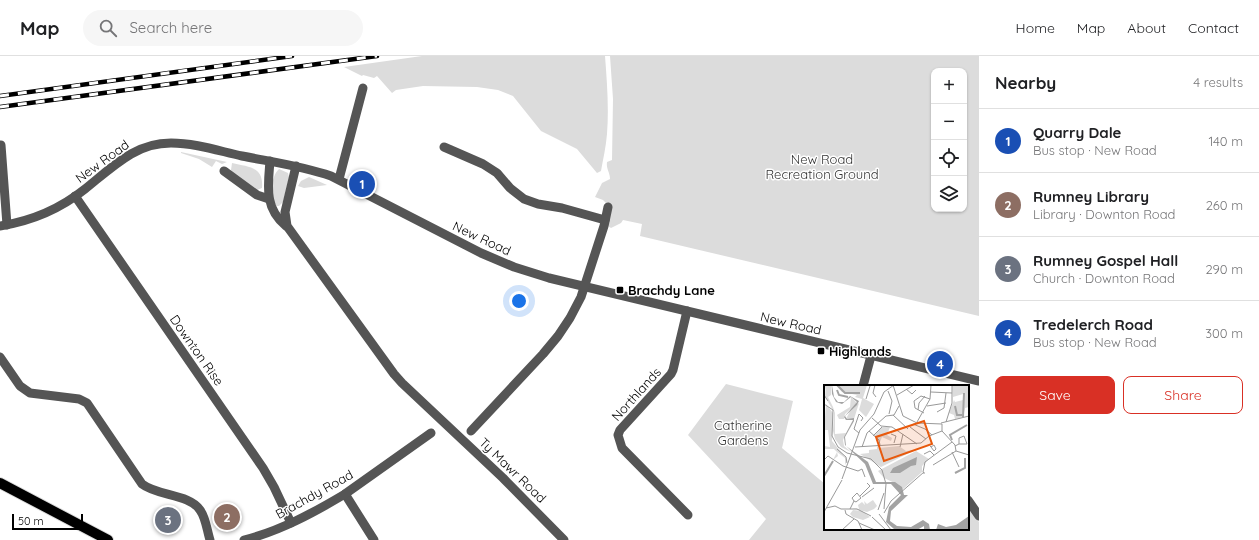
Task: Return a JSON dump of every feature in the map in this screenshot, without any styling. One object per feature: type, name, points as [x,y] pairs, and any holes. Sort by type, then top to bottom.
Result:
[{"type":"main road","points":[[0,483],[108,540]]},
{"type":"street","points":[[339,179],[363,88]]},
{"type":"street","name":"New Road","points":[[3,225],[25,221],[50,212],[76,196],[110,169],[141,149],[171,143],[197,146],[296,166],[317,171],[339,179],[432,229],[492,259],[526,271],[584,287],[979,381]]},
{"type":"street","points":[[1,145],[3,225]]},
{"type":"street","points":[[444,147],[483,164],[497,173],[510,188],[524,199],[538,204],[562,208],[605,220]]},
{"type":"street","points":[[224,171],[257,195],[269,199],[270,161]]},
{"type":"street","points":[[287,226],[285,212],[296,166]]},
{"type":"street","name":"Downton Rise","points":[[76,196],[259,462],[274,487],[291,523]]},
{"type":"street","name":"Ty Mawr Road","points":[[269,199],[276,214],[287,226],[394,374],[503,478],[564,540]]},
{"type":"street","points":[[471,431],[558,336],[576,308],[581,297],[608,207]]},
{"type":"street","name":"Northlands","points":[[687,311],[671,374],[624,425],[618,435],[622,448],[688,515]]},
{"type":"street","points":[[0,356],[20,386],[30,393],[79,399],[87,403],[142,484],[150,489],[197,506],[203,514],[210,540]]},
{"type":"street","points":[[863,385],[871,356]]},
{"type":"street","points":[[959,385],[960,376]]},
{"type":"street","name":"Brachdy Road","points":[[244,540],[268,533],[291,523],[345,494],[431,433]]},
{"type":"street","points":[[345,494],[374,540]]},
{"type":"street","points":[[969,501],[979,516]]},
{"type":"green space","points":[[422,56],[605,56],[608,95],[608,124],[601,171],[597,173],[577,149],[541,131],[513,96],[498,90],[477,87],[423,86],[396,90],[392,93],[377,76],[374,78],[362,76],[344,67]]},
{"type":"green space","name":"New Road Recreation Ground","points":[[610,56],[979,56],[979,316],[640,236],[642,224],[623,220],[621,223],[611,228],[608,226],[607,204],[603,200],[595,197],[602,183],[610,179],[607,162],[612,160],[613,99]]},
{"type":"green space","points":[[181,152],[227,162],[222,164],[216,161],[212,167],[199,159]]},
{"type":"green space","points":[[232,163],[258,171],[262,181],[262,188],[257,190],[233,174],[231,170]]},
{"type":"green space","points":[[279,169],[288,173],[289,177],[283,202],[279,206],[276,206],[273,198],[272,187],[274,177]]},
{"type":"green space","points":[[309,177],[327,185],[304,188],[298,186],[301,181]]},
{"type":"green space","name":"Catherine Gardens","points":[[726,384],[793,401],[782,448],[824,483],[824,530],[969,530],[969,508],[979,522],[979,540],[749,540],[766,519],[688,435]]},
{"type":"railway","points":[[0,96],[292,56]]},
{"type":"railway","points":[[0,107],[377,56]]},
{"type":"place","name":"Quarry Dale","points":[[362,184]]},
{"type":"place","name":"Brachdy Lane","points":[[620,290]]},
{"type":"place","name":"Highlands","points":[[821,351]]},
{"type":"place","name":"Tredelerch Road","points":[[940,364]]},
{"type":"place","name":"Rumney Library","points":[[227,517]]},
{"type":"place","name":"Rumney Gospel Hall","points":[[168,520]]}]
